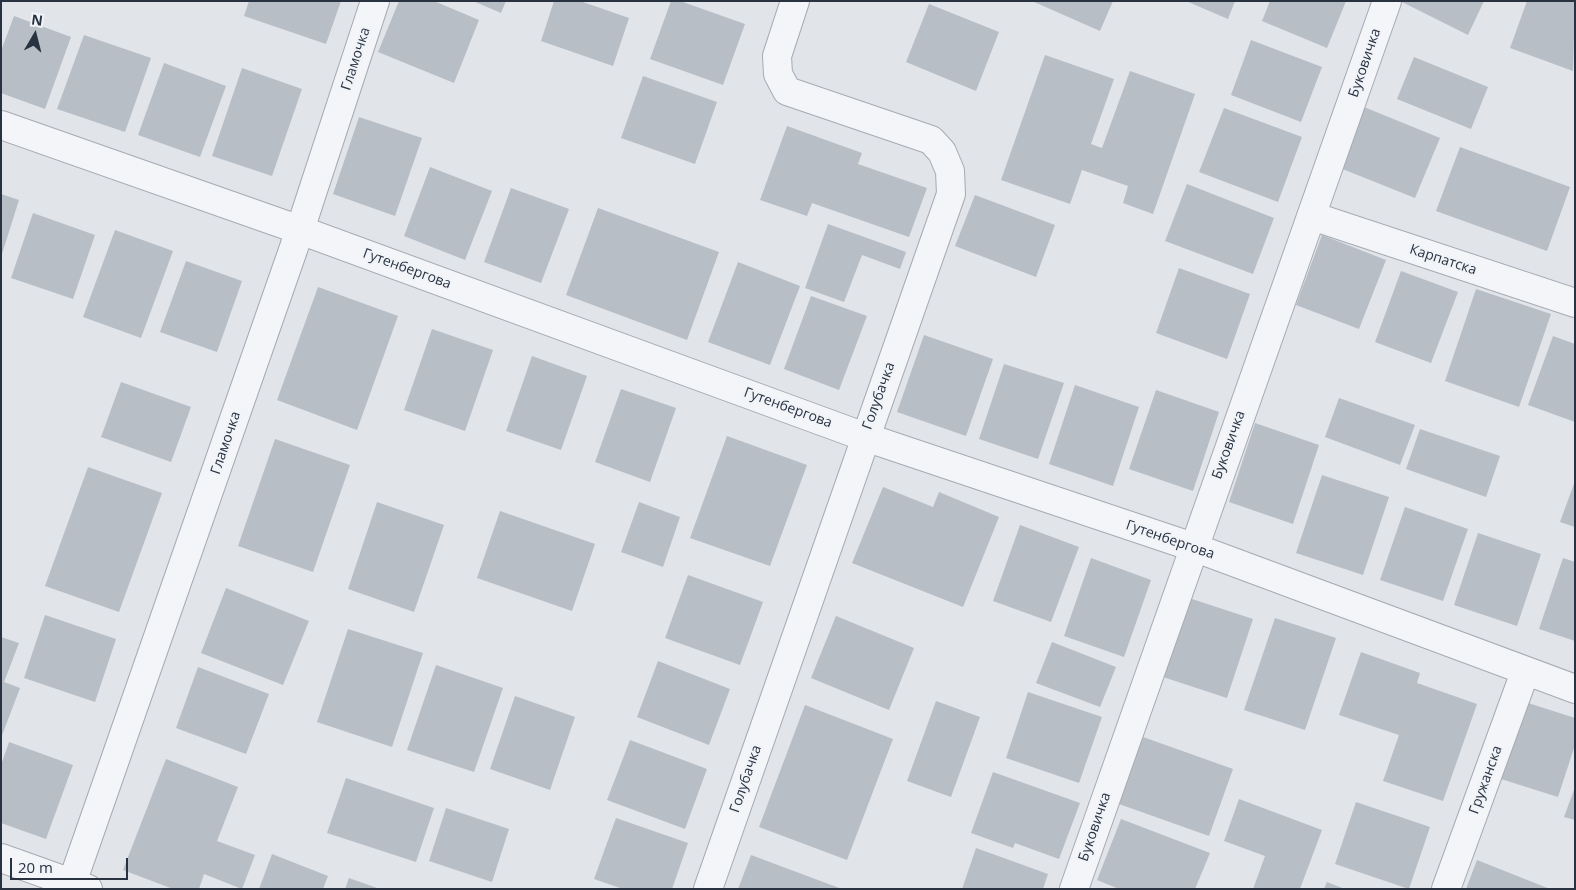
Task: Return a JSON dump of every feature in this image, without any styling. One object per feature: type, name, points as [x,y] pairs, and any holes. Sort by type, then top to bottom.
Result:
[{"type":"street","name":"Гламочка","points":[[80,886],[375,1]]},
{"type":"street","name":"Голубачка","points":[[708,889],[951,194],[950,171],[942,152],[931,140],[787,91],[778,74],[777,56],[795,1]]},
{"type":"street","name":"Буковичка","points":[[1074,889],[1387,1]]},
{"type":"street","name":"Гутенбергова","points":[[1,124],[300,230],[865,437],[1193,547],[1575,689]]},
{"type":"street","name":"Карпатска","points":[[1312,216],[1575,303]]},
{"type":"street","name":"Гружанска","points":[[1446,889],[1525,672]]},
{"type":"street","points":[[1,858],[80,886]]},
{"type":"building","points":[[249,1],[341,1],[326,44],[244,16]]},
{"type":"building","points":[[399,1],[434,1],[479,20],[454,83],[378,52]]},
{"type":"building","points":[[473,1],[506,1],[501,13]]},
{"type":"building","points":[[554,1],[580,1],[629,18],[613,66],[541,41]]},
{"type":"building","points":[[671,1],[680,1],[745,24],[723,85],[650,59]]},
{"type":"building","points":[[1032,1],[1113,1],[1100,31]]},
{"type":"building","points":[[1186,1],[1235,1],[1228,19]]},
{"type":"building","points":[[1270,1],[1346,1],[1327,48],[1262,21]]},
{"type":"building","points":[[1400,1],[1484,1],[1468,35]]},
{"type":"building","points":[[1527,1],[1575,1],[1573,71],[1510,48]]},
{"type":"building","points":[[929,4],[999,32],[976,91],[906,62]]},
{"type":"building","points":[[14,16],[71,37],[45,109],[1,93],[1,51]]},
{"type":"building","points":[[84,35],[151,58],[125,132],[57,109]]},
{"type":"building","points":[[1251,40],[1322,67],[1301,122],[1231,95]]},
{"type":"building","points":[[1045,55],[1114,79],[1091,144],[1102,148],[1130,71],[1195,94],[1153,214],[1123,203],[1128,186],[1082,170],[1070,204],[1001,180]]},
{"type":"building","points":[[1414,57],[1488,87],[1471,129],[1397,99]]},
{"type":"building","points":[[164,63],[226,86],[200,157],[138,135]]},
{"type":"building","points":[[242,68],[302,89],[272,176],[212,156]]},
{"type":"building","points":[[643,76],[717,102],[695,164],[621,138]]},
{"type":"building","points":[[1364,107],[1440,138],[1415,198],[1340,168]]},
{"type":"building","points":[[1224,108],[1302,137],[1278,202],[1199,172]]},
{"type":"building","points":[[359,117],[422,138],[395,216],[333,194]]},
{"type":"building","points":[[787,126],[862,153],[858,164],[927,188],[909,237],[812,203],[807,216],[760,200]]},
{"type":"building","points":[[1460,147],[1570,187],[1547,251],[1436,211]]},
{"type":"building","points":[[430,167],[492,191],[465,260],[404,236]]},
{"type":"building","points":[[1187,184],[1274,218],[1253,274],[1165,241]]},
{"type":"building","points":[[511,188],[569,209],[541,283],[484,262]]},
{"type":"building","points":[[1,194],[19,200],[2,254],[1,254]]},
{"type":"building","points":[[975,195],[1055,225],[1036,277],[955,246]]},
{"type":"building","points":[[598,208],[719,252],[687,340],[566,295]]},
{"type":"building","points":[[33,213],[95,235],[73,299],[11,278]]},
{"type":"building","points":[[828,224],[906,252],[900,269],[862,255],[844,302],[805,288]]},
{"type":"building","points":[[115,230],[173,251],[141,338],[83,317]]},
{"type":"building","points":[[1322,235],[1386,260],[1359,329],[1296,305]]},
{"type":"building","points":[[186,261],[242,281],[217,352],[160,332]]},
{"type":"building","points":[[738,262],[800,286],[770,365],[708,342]]},
{"type":"building","points":[[1179,268],[1250,294],[1227,359],[1156,333]]},
{"type":"building","points":[[1401,271],[1458,292],[1431,363],[1375,342]]},
{"type":"building","points":[[318,287],[398,316],[357,430],[277,400]]},
{"type":"building","points":[[1476,289],[1551,314],[1519,407],[1445,381]]},
{"type":"building","points":[[811,296],[867,316],[839,390],[784,369]]},
{"type":"building","points":[[432,329],[493,350],[465,431],[404,410]]},
{"type":"building","points":[[924,335],[993,359],[966,436],[897,412]]},
{"type":"building","points":[[1553,336],[1575,344],[1575,422],[1528,405]]},
{"type":"building","points":[[532,356],[587,376],[561,450],[506,431]]},
{"type":"building","points":[[1004,364],[1064,383],[1038,459],[979,439]]},
{"type":"building","points":[[121,382],[191,407],[171,462],[101,437]]},
{"type":"building","points":[[1075,385],[1139,407],[1113,486],[1049,464]]},
{"type":"building","points":[[621,389],[676,408],[650,482],[595,462]]},
{"type":"building","points":[[1156,390],[1219,412],[1193,491],[1129,469]]},
{"type":"building","points":[[1339,398],[1415,425],[1400,465],[1325,437]]},
{"type":"building","points":[[1255,423],[1319,445],[1293,524],[1229,502]]},
{"type":"building","points":[[1420,429],[1500,456],[1486,497],[1406,469]]},
{"type":"building","points":[[727,436],[807,465],[770,566],[690,538]]},
{"type":"building","points":[[275,439],[350,465],[313,572],[238,546]]},
{"type":"building","points":[[88,467],[162,493],[119,612],[45,586]]},
{"type":"building","points":[[1322,475],[1389,497],[1363,575],[1296,553]]},
{"type":"building","points":[[1575,481],[1575,527],[1560,522]]},
{"type":"building","points":[[883,487],[933,507],[939,492],[999,517],[963,607],[852,563]]},
{"type":"building","points":[[377,502],[444,525],[414,612],[348,589]]},
{"type":"building","points":[[639,502],[680,517],[663,567],[621,552]]},
{"type":"building","points":[[1405,507],[1468,529],[1443,601],[1380,580]]},
{"type":"building","points":[[500,511],[595,544],[572,611],[477,578]]},
{"type":"building","points":[[1020,525],[1079,547],[1051,622],[993,601]]},
{"type":"building","points":[[1478,533],[1541,554],[1517,626],[1454,605]]},
{"type":"building","points":[[1091,558],[1151,580],[1124,657],[1064,636]]},
{"type":"building","points":[[1563,558],[1575,562],[1575,641],[1539,629]]},
{"type":"building","points":[[688,575],[763,602],[740,665],[665,638]]},
{"type":"building","points":[[226,588],[309,621],[283,685],[201,653]]},
{"type":"building","points":[[1189,598],[1253,619],[1227,698],[1163,677]]},
{"type":"building","points":[[45,615],[116,639],[95,702],[24,678]]},
{"type":"building","points":[[836,616],[914,648],[889,710],[811,678]]},
{"type":"building","points":[[1275,618],[1336,638],[1305,730],[1244,710]]},
{"type":"building","points":[[348,629],[423,653],[392,747],[317,722]]},
{"type":"building","points":[[1,637],[19,643],[4,682],[20,688],[1,738]]},
{"type":"building","points":[[1052,642],[1116,667],[1100,707],[1036,683]]},
{"type":"building","points":[[1361,652],[1420,673],[1417,683],[1477,704],[1443,801],[1383,781],[1399,735],[1339,715]]},
{"type":"building","points":[[658,661],[730,689],[709,745],[637,717]]},
{"type":"building","points":[[436,665],[503,688],[474,772],[407,750]]},
{"type":"building","points":[[198,667],[269,694],[246,754],[176,728]]},
{"type":"building","points":[[1028,692],[1102,717],[1079,783],[1006,758]]},
{"type":"building","points":[[515,696],[575,717],[550,790],[490,769]]},
{"type":"building","points":[[936,701],[980,717],[951,797],[907,781]]},
{"type":"building","points":[[1525,702],[1575,718],[1575,745],[1558,797],[1501,779]]},
{"type":"building","points":[[805,705],[893,739],[847,860],[759,827]]},
{"type":"building","points":[[1143,737],[1233,769],[1209,836],[1119,804]]},
{"type":"building","points":[[630,740],[707,769],[685,829],[607,800]]},
{"type":"building","points":[[9,742],[73,765],[46,839],[1,823],[1,765]]},
{"type":"building","points":[[166,759],[238,787],[217,841],[255,855],[242,889],[204,874],[199,889],[173,889],[123,870]]},
{"type":"building","points":[[993,772],[1080,803],[1059,859],[1015,843],[1013,848],[971,833]]},
{"type":"building","points":[[346,778],[434,808],[416,862],[327,833]]},
{"type":"building","points":[[1575,787],[1575,820],[1564,817]]},
{"type":"building","points":[[1239,799],[1322,830],[1300,889],[1253,889],[1265,856],[1224,841]]},
{"type":"building","points":[[1356,802],[1430,827],[1409,889],[1335,864]]},
{"type":"building","points":[[446,808],[509,829],[492,882],[429,861]]},
{"type":"building","points":[[616,818],[688,843],[672,889],[623,889],[594,879]]},
{"type":"building","points":[[1121,819],[1210,853],[1195,889],[1119,889],[1097,880]]},
{"type":"building","points":[[976,848],[1048,874],[1043,889],[962,889]]},
{"type":"building","points":[[272,854],[328,876],[323,889],[259,889]]},
{"type":"building","points":[[751,855],[842,889],[738,889]]},
{"type":"building","points":[[1477,860],[1550,889],[1466,889]]},
{"type":"building","points":[[349,878],[377,888],[377,889],[345,889]]},
{"type":"building","points":[[1327,882],[1345,889],[1324,889]]}]
